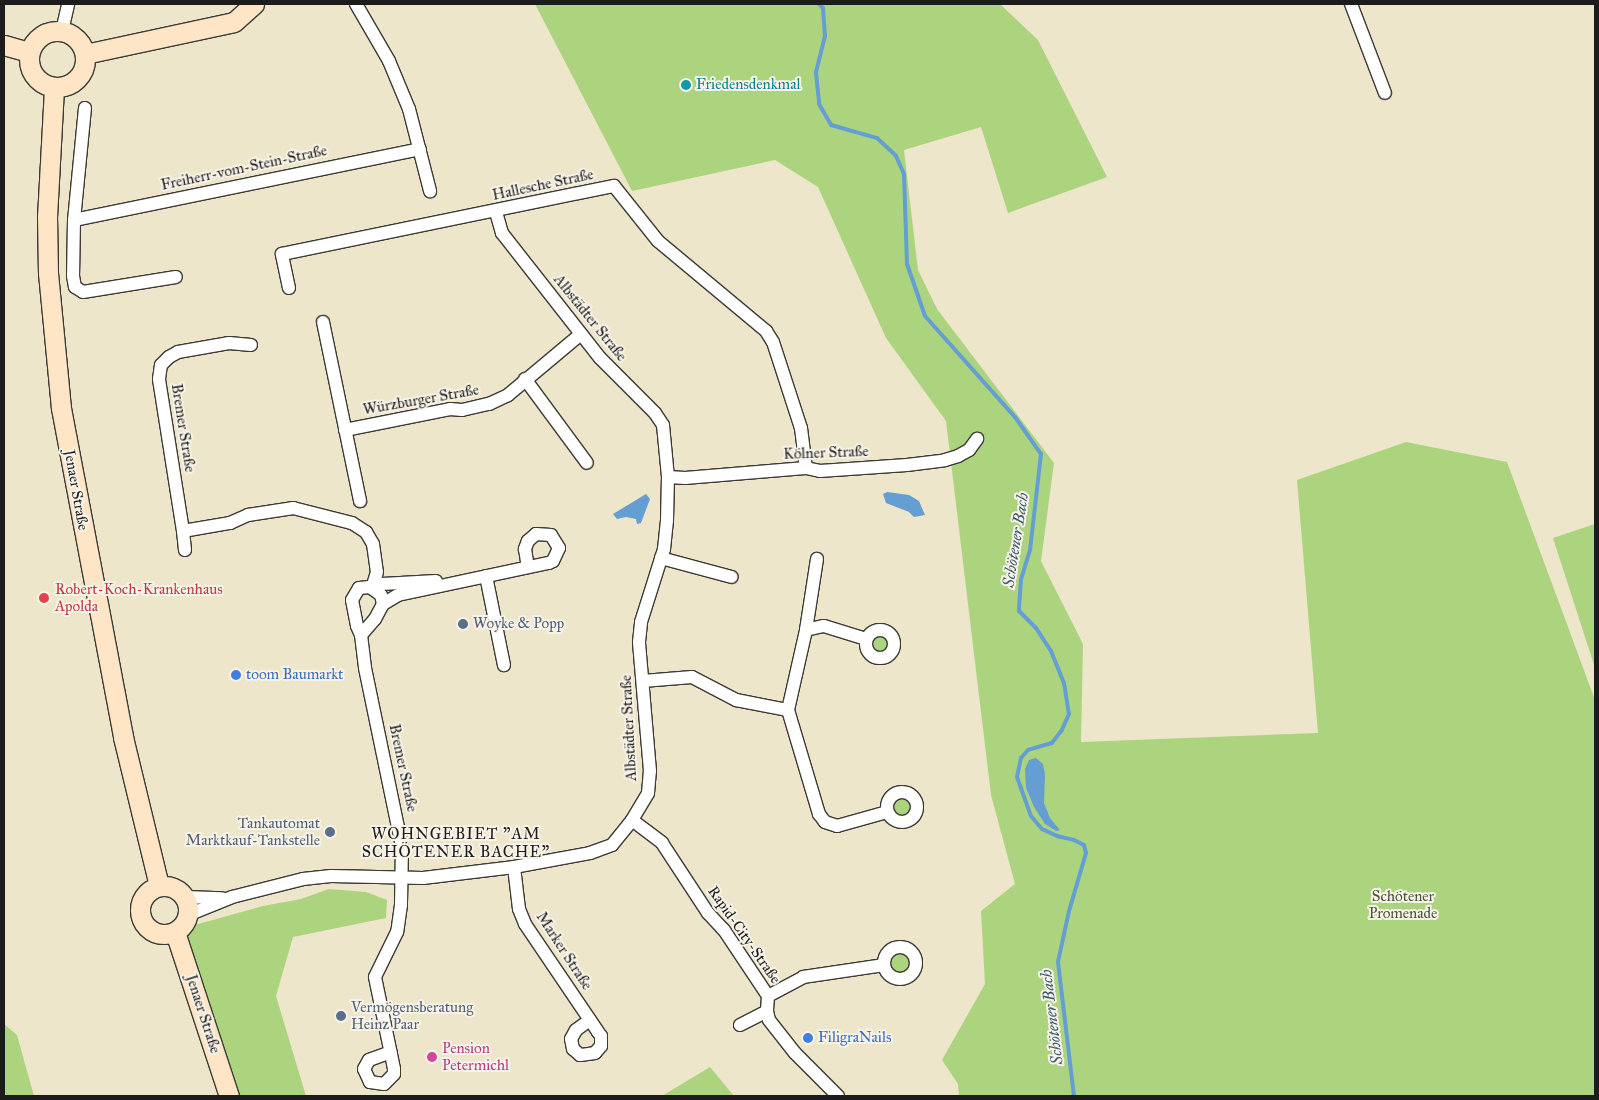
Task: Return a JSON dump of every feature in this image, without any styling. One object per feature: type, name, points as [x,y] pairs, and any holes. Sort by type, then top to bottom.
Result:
[{"type":"main road","points":[[85,54],[234,22],[254,4]]},
{"type":"main road","points":[[62,31],[77,40],[85,54],[85,63],[78,79],[71,84],[54,88],[39,82],[34,76],[30,68],[29,52],[32,44],[46,33],[62,31]]},
{"type":"main road","points":[[4,45],[29,52]]},
{"type":"main road","name":"Jenaer Straße","points":[[54,88],[47,216],[48,273],[58,382],[76,496],[123,737],[159,886]]},
{"type":"main road","points":[[159,886],[175,888],[186,906],[185,923],[175,932],[168,934],[155,933],[141,920],[141,902],[148,892],[159,886]]},
{"type":"main road","name":"Jenaer Straße","points":[[175,932],[229,1096]]},
{"type":"street","points":[[62,31],[68,4]]},
{"type":"street","points":[[356,4],[389,62],[409,109],[430,191]]},
{"type":"street","points":[[1351,4],[1385,93]]},
{"type":"street","points":[[85,108],[74,220],[73,276],[75,287],[82,292],[176,277]]},
{"type":"street","name":"Freiherr-vom-Stein-Straße","points":[[74,220],[420,148]]},
{"type":"street","name":"Hallesche Straße","points":[[289,288],[282,254],[496,212],[614,186],[658,241],[766,331],[773,342],[801,428],[806,468]]},
{"type":"street","name":"Albstädter Straße","points":[[186,906],[232,897],[303,879],[330,876],[400,878],[514,867],[590,853],[612,845],[632,820],[648,792],[650,772],[639,642],[641,622],[661,558],[667,520],[668,476],[663,425],[655,413],[600,358],[581,334],[502,233],[496,212]]},
{"type":"street","name":"Würzburger Straße","points":[[322,322],[360,501]]},
{"type":"street","name":"Würzburger Straße","points":[[345,430],[450,409],[462,410],[489,404],[508,395],[581,334]]},
{"type":"street","name":"Bremer Straße","points":[[185,550],[160,379],[161,365],[178,352],[228,343],[251,345]]},
{"type":"street","points":[[525,379],[588,463]]},
{"type":"street","name":"Kölner Straße","points":[[668,476],[685,478],[806,468],[820,471],[906,465],[945,460],[969,450],[977,440]]},
{"type":"street","points":[[183,531],[230,523],[248,514],[293,508],[352,523],[366,532],[372,544],[377,572],[372,588],[381,595],[383,604],[375,619],[362,635]]},
{"type":"street","points":[[661,558],[732,577]]},
{"type":"street","points":[[818,558],[806,630],[788,710],[819,814],[825,822],[837,826],[887,812]]},
{"type":"street","name":"Bremer Straße","points":[[383,604],[398,595],[528,567]]},
{"type":"street","points":[[486,576],[504,664]]},
{"type":"street","name":"Bremer Straße","points":[[391,1052],[375,977],[397,932],[401,906],[402,846],[363,661],[362,635],[357,626],[352,600],[359,588],[428,580],[453,582]]},
{"type":"street","points":[[806,630],[824,626],[866,639]]},
{"type":"street","points":[[643,681],[692,678],[736,700],[788,710]]},
{"type":"street","name":"Rapid-City-Straße","points":[[632,820],[662,843],[708,913],[724,930],[768,996],[767,1011]]},
{"type":"street","name":"Marker Straße","points":[[514,867],[519,909],[525,924],[590,1020]]},
{"type":"street","points":[[186,906],[232,897]]},
{"type":"street","points":[[768,996],[803,977],[884,965]]},
{"type":"street","points":[[740,1025],[767,1011],[769,1020],[778,1032],[838,1096]]},
{"type":"green space","name":"Schötener Promenade","points":[[535,4],[1000,4],[1038,40],[1107,177],[1008,213],[981,127],[904,150],[918,270],[937,309],[1054,463],[1041,561],[1083,644],[1081,742],[1318,733],[1297,480],[1406,442],[1507,462],[1595,700],[1595,1096],[959,1096],[958,1084],[942,1060],[985,984],[981,911],[1015,884],[991,795],[946,421],[886,338],[818,187],[775,160],[632,191]]},
{"type":"green space","points":[[1595,524],[1595,668],[1553,538]]},
{"type":"green space","points":[[880,634],[887,637],[890,644],[887,651],[880,654],[873,651],[870,644],[873,637]]},
{"type":"green space","points":[[903,797],[910,800],[913,807],[910,814],[903,817],[896,814],[893,807],[896,800]]},
{"type":"green space","points":[[329,889],[366,892],[387,900],[386,918],[293,937],[276,996],[306,1096],[239,1096],[187,938],[191,926],[263,906],[301,899]]},
{"type":"green space","points":[[901,954],[908,957],[911,964],[908,971],[901,974],[894,971],[891,964],[894,957]]},
{"type":"green space","points":[[4,1024],[17,1035],[34,1096],[4,1096]]},
{"type":"green space","points":[[710,1067],[734,1096],[662,1096]]},
{"type":"water","points":[[887,492],[909,495],[919,501],[925,515],[914,517],[909,512],[886,503],[883,494]]},
{"type":"water","points":[[646,494],[650,499],[641,523],[637,524],[636,519],[626,517],[617,519],[613,514]]},
{"type":"water","points":[[1036,758],[1043,764],[1045,774],[1044,803],[1050,818],[1060,830],[1056,831],[1045,824],[1034,807],[1026,788],[1025,769],[1029,760]]},
{"type":"waterway","name":"Schötener Bach","points":[[819,4],[823,8],[825,36],[816,73],[819,104],[831,125],[877,138],[896,156],[904,174],[907,264],[925,316],[1015,417],[1041,454],[1030,550],[1021,580],[1019,611],[1036,628],[1051,651],[1064,683],[1069,714],[1062,730],[1052,743],[1028,750],[1021,758],[1017,777],[1031,816],[1042,829],[1084,845],[1086,853],[1069,911],[1058,962],[1074,1096]]},
{"type":"place","name":"Friedensdenkmal","points":[[686,85]]},
{"type":"place","name":"Robert-Koch-Krankenhaus Apolda","points":[[44,598]]},
{"type":"place","name":"Woyke & Popp","points":[[463,624]]},
{"type":"place","name":"toom Baumarkt","points":[[236,675]]},
{"type":"place","name":"Tankautomat Marktkauf-Tankstelle","points":[[330,832]]},
{"type":"place","name":"Vermögensberatung Heinz Paar","points":[[341,1016]]},
{"type":"place","name":"FiligraNails","points":[[808,1038]]},
{"type":"place","name":"Pension Petermichl","points":[[432,1057]]},
{"type":"district","name":"WOHNGEBIET \"AM SCHÖTENER BACHE\"","points":[[456,843]]}]
